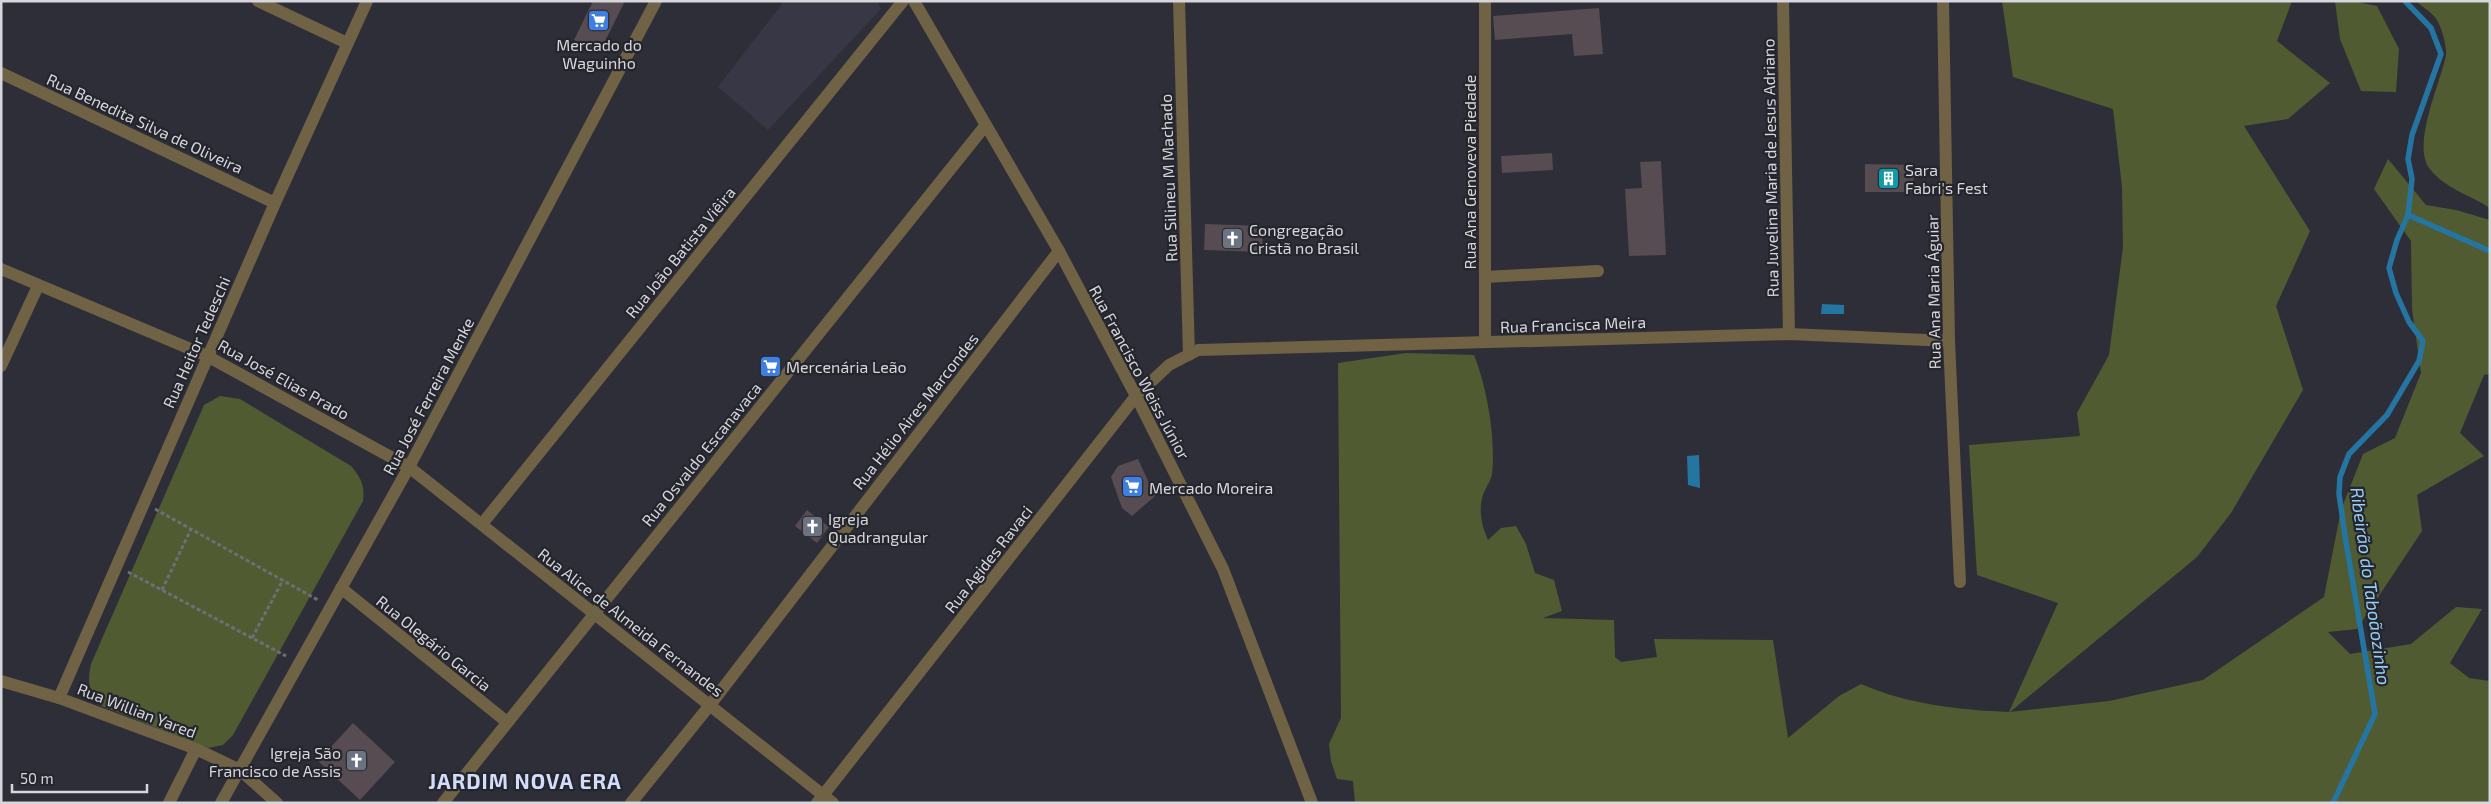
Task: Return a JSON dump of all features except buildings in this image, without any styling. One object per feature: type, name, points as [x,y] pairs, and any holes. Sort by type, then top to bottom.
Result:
[{"type":"street","points":[[258,1],[347,43]]},
{"type":"street","name":"Rua Heitor Tedeschi","points":[[59,698],[275,202],[367,1]]},
{"type":"street","name":"Rua José Ferreira Menke","points":[[221,803],[410,467],[656,1]]},
{"type":"street","name":"Rua João Batista Viêira","points":[[482,524],[903,1]]},
{"type":"street","name":"Rua Francisco Weiss Júnior","points":[[914,1],[1058,251],[1136,396],[1222,569],[1312,803]]},
{"type":"street","name":"Rua Silineu M Machado","points":[[1179,1],[1194,352]]},
{"type":"street","name":"Rua Ana Genoveva Piedade","points":[[1485,1],[1485,342]]},
{"type":"street","name":"Rua Juvelina Maria de Jesus Adriano","points":[[1783,1],[1789,334]]},
{"type":"street","name":"Rua Ana Maria Águiar","points":[[1943,1],[1950,341],[1960,582]]},
{"type":"street","name":"Rua Benedita Silva de Oliveira","points":[[1,73],[275,202]]},
{"type":"street","name":"Rua Osvaldo Escanavaca","points":[[443,803],[985,126]]},
{"type":"street","name":"Rua Hélio Aires Marcondes","points":[[631,803],[710,705],[1058,251]]},
{"type":"street","name":"Rua José Elias Prado","points":[[1,269],[208,356],[410,467]]},
{"type":"street","points":[[1485,277],[1598,271]]},
{"type":"street","points":[[1,366],[38,286]]},
{"type":"street","name":"Rua Francisca Meira","points":[[1194,352],[1789,334],[1950,341]]},
{"type":"street","name":"Rua Agides Ravaci","points":[[825,800],[1136,396],[1169,365],[1194,352]]},
{"type":"street","name":"Rua Alice de Almeida Fernandes","points":[[410,467],[710,705],[825,800]]},
{"type":"street","name":"Rua Olegário Garcia","points":[[341,588],[507,722]]},
{"type":"street","name":"Rua Willian Yared","points":[[1,681],[59,698],[196,749],[240,770],[278,803]]},
{"type":"street","points":[[169,803],[196,749]]},
{"type":"path","points":[[144,502],[331,607]]},
{"type":"path","points":[[162,590],[191,529]]},
{"type":"path","points":[[117,566],[299,664]]},
{"type":"path","points":[[252,638],[283,580]]},
{"type":"shaded area","points":[[784,1],[877,1],[881,9],[768,130],[718,87]]},
{"type":"green space","points":[[2002,1],[2292,1],[2277,41],[2330,83],[2288,119],[2244,126],[2310,231],[2276,306],[2303,390],[2231,513],[2197,557],[2010,712],[2109,701],[2203,680],[2324,597],[2341,510],[2363,454],[2395,438],[2421,373],[2412,309],[2411,241],[2374,189],[2388,159],[2426,205],[2456,210],[2490,220],[2490,374],[2484,375],[2460,433],[2484,456],[2417,495],[2422,531],[2357,629],[2328,632],[2350,654],[2411,644],[2456,607],[2482,609],[2450,663],[2469,678],[2490,681],[2490,803],[1355,803],[1353,781],[1337,779],[1331,761],[1329,744],[1341,718],[1338,363],[1406,353],[1474,355],[1483,382],[1493,445],[1492,474],[1482,501],[1482,524],[1488,540],[1501,528],[1516,526],[1526,544],[1535,573],[1554,580],[1562,611],[1543,618],[1614,620],[1615,657],[1621,662],[1657,657],[1654,639],[1773,640],[1788,738],[1839,696],[1861,684],[1896,697],[1933,705],[2009,712],[2058,603],[1977,575],[1969,445],[2080,436],[2077,413],[2109,355],[2123,247],[2122,187],[2113,109],[2013,77]]},
{"type":"green space","points":[[2335,1],[2353,1],[2377,6],[2399,49],[2396,92],[2361,91],[2340,39]]},
{"type":"green space","points":[[2416,1],[2490,1],[2490,208],[2442,181],[2430,169],[2425,158],[2425,130],[2446,52],[2440,25],[2431,13]]},
{"type":"green space","points":[[220,396],[240,399],[351,466],[362,482],[363,501],[233,735],[223,745],[208,748],[99,705],[91,691],[89,675],[91,664],[204,405]]},
{"type":"water","points":[[1822,304],[1844,305],[1844,314],[1821,314]]},
{"type":"water","points":[[1699,455],[1700,488],[1688,485],[1687,456]]},
{"type":"waterway","name":"Ribeirão do Taboãozinho","points":[[2333,803],[2375,714],[2346,542],[2339,494],[2340,477],[2349,454],[2387,415],[2419,361],[2423,341],[2409,322],[2396,293],[2389,268],[2397,240],[2408,215],[2412,179],[2408,159],[2412,135],[2441,54],[2431,28],[2405,1]]},
{"type":"waterway","points":[[2408,215],[2490,251]]},
{"type":"place","name":"Mercado do Waguinho","points":[[599,20]]},
{"type":"place","name":"Sara Fabri's Fest","points":[[1889,178]]},
{"type":"place","name":"Congregação Cristã no Brasil","points":[[1233,238]]},
{"type":"place","name":"Mercenária Leão","points":[[770,366]]},
{"type":"place","name":"Mercado Moreira","points":[[1133,487]]},
{"type":"place","name":"Igreja Quadrangular","points":[[812,527]]},
{"type":"place","name":"Igreja São Francisco de Assis","points":[[357,761]]},
{"type":"district","name":"JARDIM NOVA ERA","points":[[525,780]]}]
